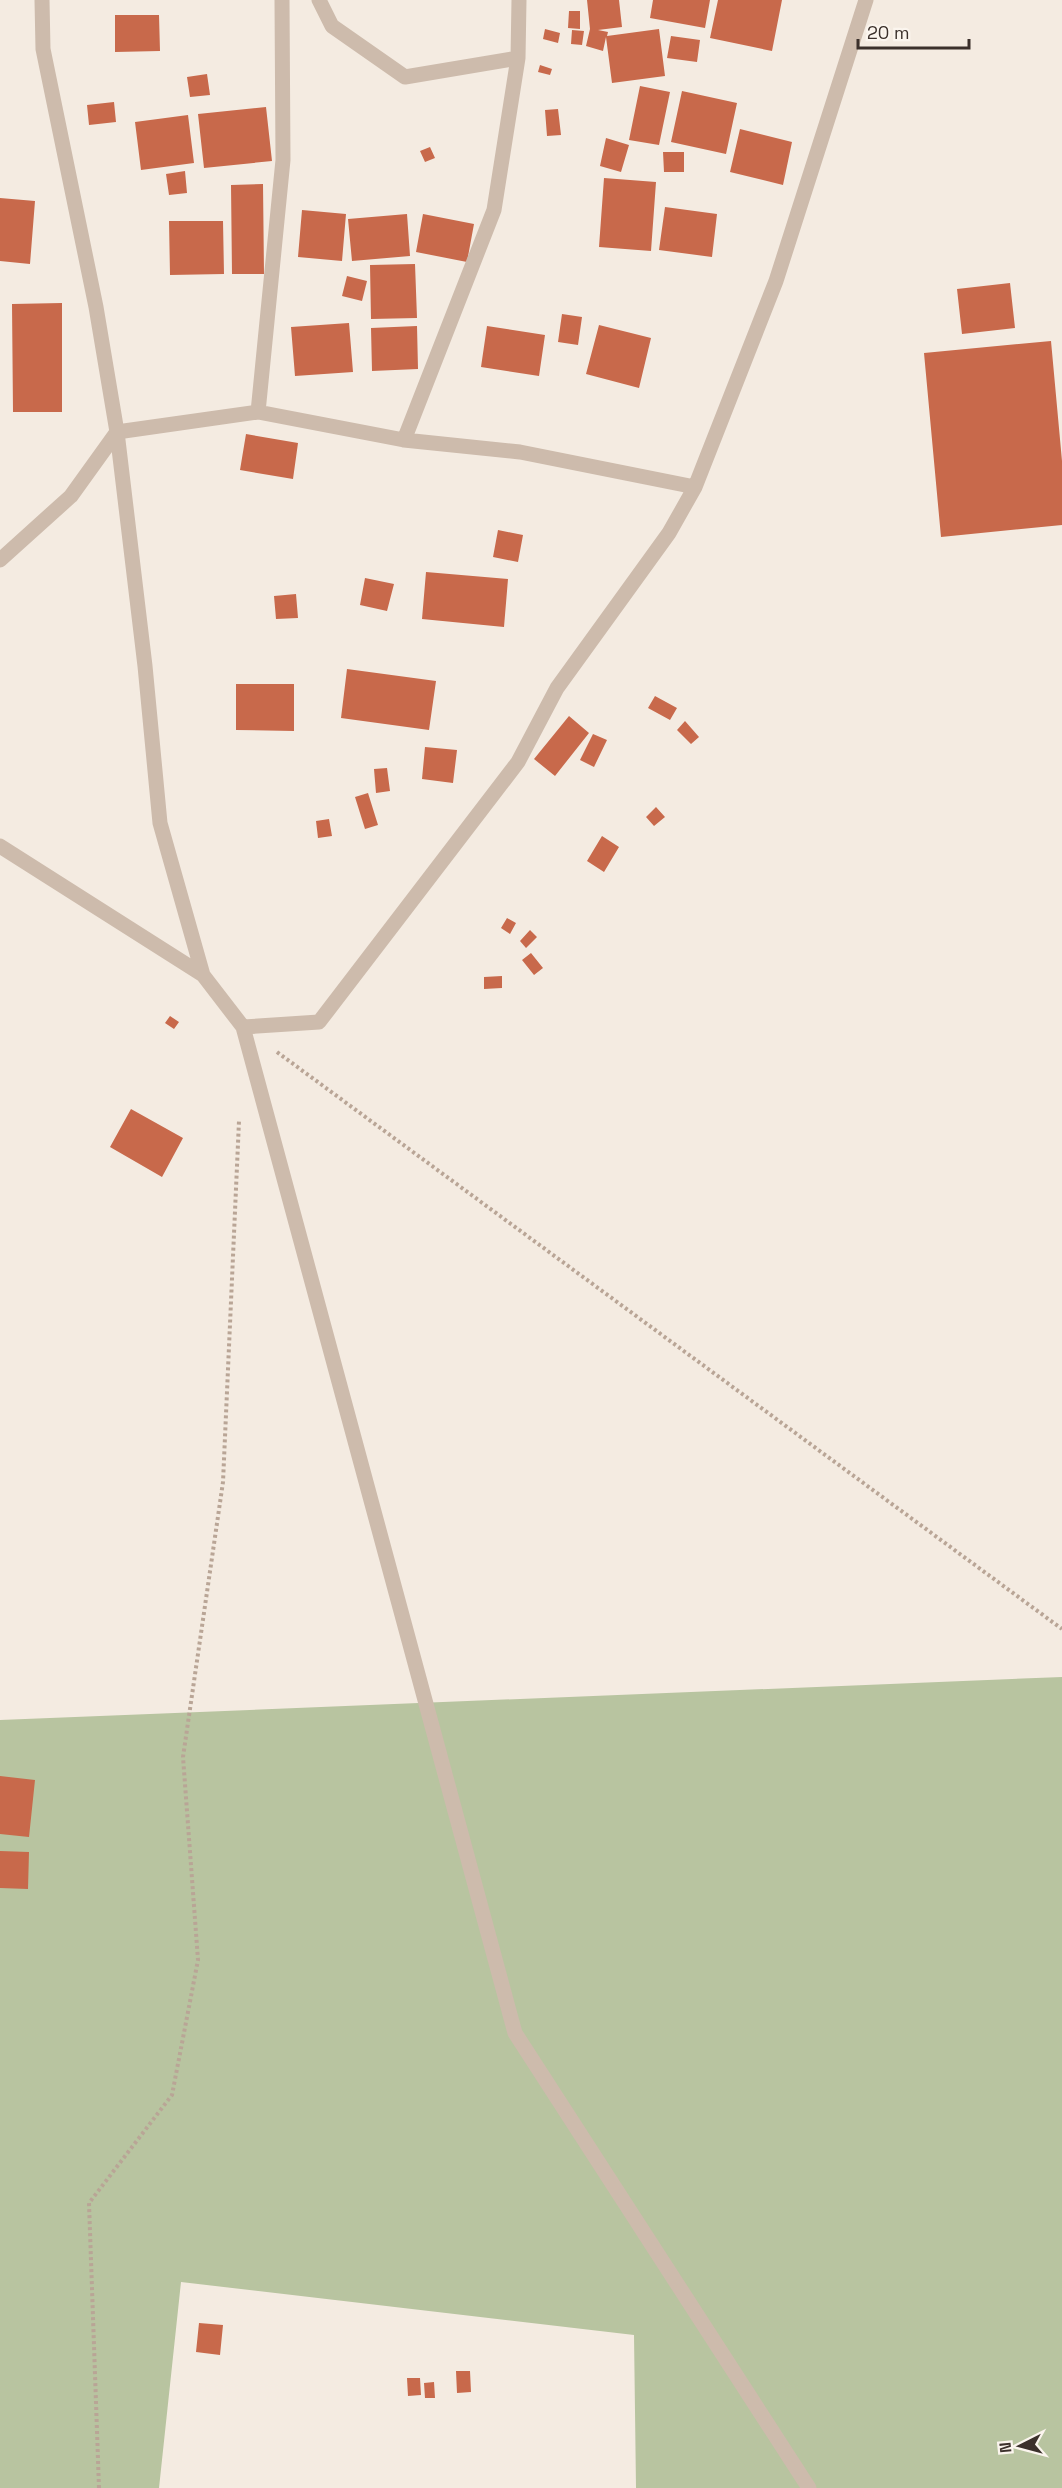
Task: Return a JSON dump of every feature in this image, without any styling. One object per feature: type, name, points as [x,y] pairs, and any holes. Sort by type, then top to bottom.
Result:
[{"type":"street","points":[[42,0],[43,49],[96,307],[117,432],[145,666],[160,823],[203,975]]},
{"type":"street","points":[[258,412],[283,160],[282,0]]},
{"type":"street","points":[[319,0],[332,26],[405,77],[518,58]]},
{"type":"street","points":[[404,440],[494,210],[518,58],[519,0]]},
{"type":"street","points":[[243,1027],[319,1022],[518,762],[557,688],[669,533],[695,487],[776,281],[866,0]]},
{"type":"street","points":[[0,561],[71,496],[117,432],[258,412],[404,440],[520,452],[695,487]]},
{"type":"street","points":[[0,846],[203,975],[243,1027],[515,2033],[809,2488]]},
{"type":"path","points":[[243,1027],[1062,1629]]},
{"type":"path","points":[[99,2488],[89,2203],[172,2095],[198,1960],[183,1757],[223,1482],[239,1111]]},
{"type":"green space","points":[[1062,1677],[1062,2488],[636,2488],[634,2335],[181,2282],[159,2488],[0,2488],[0,1720]]},
{"type":"building","points":[[587,0],[619,0],[622,27],[598,30],[608,32],[607,36],[659,29],[665,76],[612,83],[606,37],[603,51],[586,46],[590,29]]},
{"type":"building","points":[[653,0],[710,0],[705,28],[650,18]]},
{"type":"building","points":[[718,0],[782,0],[772,51],[710,38]]},
{"type":"building","points":[[569,11],[580,11],[580,29],[568,28]]},
{"type":"building","points":[[115,15],[159,15],[160,51],[115,52]]},
{"type":"building","points":[[545,29],[560,33],[558,43],[543,39]]},
{"type":"building","points":[[572,30],[584,31],[582,45],[571,44]]},
{"type":"building","points":[[671,36],[700,40],[697,62],[667,58]]},
{"type":"building","points":[[540,65],[552,69],[550,75],[538,72]]},
{"type":"building","points":[[207,74],[210,95],[190,97],[187,77]]},
{"type":"building","points":[[640,86],[670,92],[659,145],[629,140]]},
{"type":"building","points":[[682,91],[737,103],[726,154],[671,142]]},
{"type":"building","points":[[114,102],[116,122],[89,125],[87,105]]},
{"type":"building","points":[[266,107],[272,161],[204,168],[198,114]]},
{"type":"building","points":[[558,109],[561,135],[547,136],[545,110]]},
{"type":"building","points":[[188,115],[194,163],[141,170],[135,122]]},
{"type":"building","points":[[740,129],[792,142],[783,185],[730,172]]},
{"type":"building","points":[[606,138],[629,145],[621,172],[600,166]]},
{"type":"building","points":[[430,147],[435,158],[425,162],[420,151]]},
{"type":"building","points":[[663,152],[684,152],[684,172],[664,172]]},
{"type":"building","points":[[185,171],[187,193],[169,195],[166,174]]},
{"type":"building","points":[[604,178],[656,182],[651,251],[599,247]]},
{"type":"building","points":[[263,184],[264,274],[232,274],[231,185]]},
{"type":"building","points":[[0,198],[35,201],[30,264],[0,261]]},
{"type":"building","points":[[665,207],[717,214],[712,257],[659,250]]},
{"type":"building","points":[[302,210],[346,214],[342,261],[298,257]]},
{"type":"building","points":[[407,214],[410,256],[352,261],[348,219]]},
{"type":"building","points":[[423,214],[474,224],[467,262],[416,252]]},
{"type":"building","points":[[169,221],[223,221],[224,274],[170,275]]},
{"type":"building","points":[[415,264],[417,318],[371,319],[370,265]]},
{"type":"building","points":[[347,276],[367,281],[362,301],[342,296]]},
{"type":"building","points":[[1010,283],[1015,328],[962,334],[957,289]]},
{"type":"building","points":[[62,303],[62,412],[13,412],[12,304]]},
{"type":"building","points":[[562,314],[582,317],[578,345],[558,342]]},
{"type":"building","points":[[349,323],[353,372],[295,376],[291,327]]},
{"type":"building","points":[[599,325],[651,338],[639,388],[586,374]]},
{"type":"building","points":[[417,326],[418,369],[372,371],[371,328]]},
{"type":"building","points":[[487,326],[545,335],[539,376],[481,367]]},
{"type":"building","points":[[1051,341],[1062,461],[1062,525],[941,537],[924,353]]},
{"type":"building","points":[[246,434],[298,443],[293,479],[240,470]]},
{"type":"building","points":[[498,530],[523,535],[518,562],[493,557]]},
{"type":"building","points":[[426,572],[508,579],[504,627],[422,619]]},
{"type":"building","points":[[365,578],[394,584],[387,611],[360,605]]},
{"type":"building","points":[[296,594],[298,618],[276,619],[274,596]]},
{"type":"building","points":[[347,669],[436,681],[429,730],[341,718]]},
{"type":"building","points":[[236,684],[294,684],[294,731],[236,730]]},
{"type":"building","points":[[655,696],[677,708],[670,720],[648,708]]},
{"type":"building","points":[[569,716],[589,733],[555,776],[534,759]]},
{"type":"building","points":[[685,721],[699,737],[691,744],[677,730]]},
{"type":"building","points":[[593,734],[607,740],[594,767],[580,760]]},
{"type":"building","points":[[425,747],[457,750],[453,783],[422,779]]},
{"type":"building","points":[[387,768],[390,791],[376,793],[374,769]]},
{"type":"building","points":[[368,793],[378,825],[365,829],[355,797]]},
{"type":"building","points":[[656,807],[665,817],[654,826],[646,817]]},
{"type":"building","points":[[329,819],[332,836],[318,838],[316,821]]},
{"type":"building","points":[[602,836],[619,847],[604,872],[587,861]]},
{"type":"building","points":[[507,918],[516,923],[510,934],[501,928]]},
{"type":"building","points":[[530,930],[537,937],[526,948],[520,941]]},
{"type":"building","points":[[531,953],[543,968],[534,975],[522,960]]},
{"type":"building","points":[[502,976],[502,988],[484,989],[484,977]]},
{"type":"building","points":[[170,1016],[179,1022],[174,1029],[165,1023]]},
{"type":"building","points":[[131,1109],[183,1138],[162,1177],[110,1147]]},
{"type":"building","points":[[0,1776],[35,1780],[29,1837],[0,1834]]},
{"type":"building","points":[[0,1851],[29,1852],[28,1889],[0,1888]]},
{"type":"building","points":[[199,2323],[223,2325],[220,2355],[196,2352]]},
{"type":"building","points":[[456,2371],[470,2371],[471,2392],[457,2393]]},
{"type":"building","points":[[407,2378],[420,2378],[421,2395],[408,2396]]},
{"type":"building","points":[[434,2382],[435,2398],[425,2398],[424,2383]]}]
